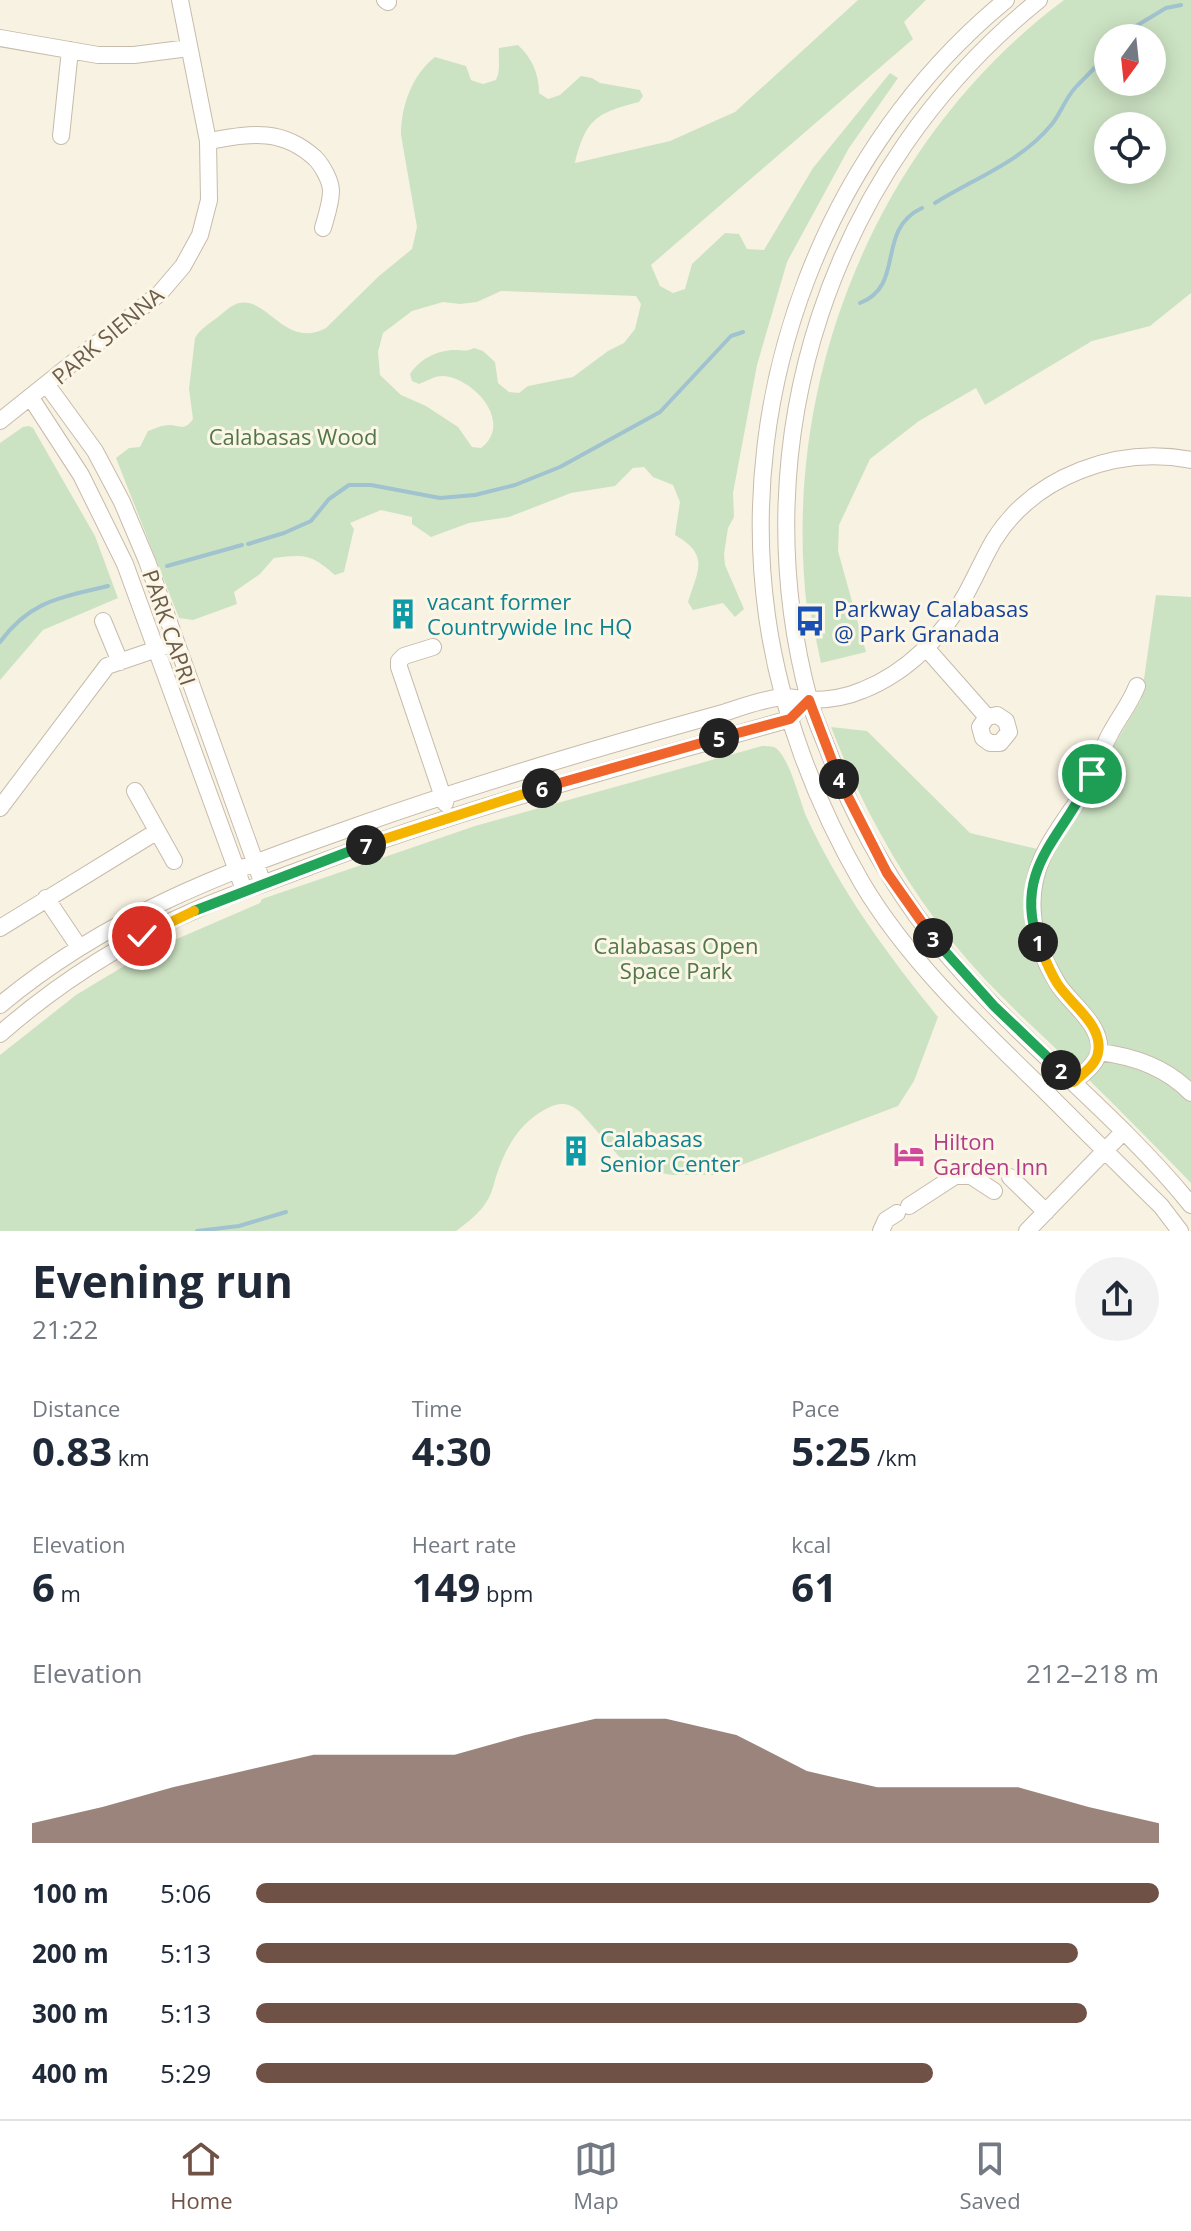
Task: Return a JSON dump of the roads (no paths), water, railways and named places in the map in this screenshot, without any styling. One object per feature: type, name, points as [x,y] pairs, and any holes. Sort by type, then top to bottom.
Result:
[{"type":"street","name":"PARK SIENNA","points":[[0,421],[160,293],[183,266],[200,235],[209,200],[208,141],[180,0]]},
{"type":"street","points":[[1006,0],[955,46],[915,92],[853,181],[813,262],[784,345],[767,432],[761,531],[767,618],[790,719],[819,798],[863,884],[925,970],[1161,1206],[1180,1231]]},
{"type":"street","points":[[1039,0],[971,60],[900,148],[856,226],[822,307],[798,391],[787,485],[793,617],[809,700],[843,791],[880,861],[909,905],[943,951],[994,1006],[1074,1082],[1191,1205]]},
{"type":"street","points":[[0,38],[98,55],[134,55],[189,48]]},
{"type":"street","points":[[61,136],[70,50]]},
{"type":"street","points":[[208,141],[248,134],[274,135],[301,145],[321,163],[331,189],[323,228]]},
{"type":"street","name":"PARK CAPRI","points":[[47,385],[95,451],[122,502],[147,561],[263,884]]},
{"type":"street","name":"PARK CAPRI","points":[[31,398],[81,475],[125,564],[244,890]]},
{"type":"street","points":[[0,1005],[79,947],[148,908],[235,869],[443,795],[543,764],[783,697],[828,699],[862,691],[891,676],[927,649],[952,618],[995,538],[1024,503],[1058,480],[1096,464],[1166,455],[1191,460]]},
{"type":"street","points":[[103,621],[120,662]]},
{"type":"street","points":[[0,808],[107,666],[175,643]]},
{"type":"street","points":[[433,647],[404,656],[399,661],[399,667],[449,816]]},
{"type":"street","points":[[927,649],[987,717]]},
{"type":"street","points":[[1074,1082],[1091,1066],[1099,1052],[1097,1036],[1090,1023],[1069,1001],[1044,958],[1033,914],[1033,886],[1045,850],[1087,786],[1104,745],[1130,705],[1137,686]]},
{"type":"street","points":[[0,1034],[87,969],[142,936],[244,890],[449,816],[790,719],[809,700]]},
{"type":"street","points":[[135,791],[174,861]]},
{"type":"street","points":[[0,928],[156,832]]},
{"type":"street","points":[[46,898],[79,947]]},
{"type":"street","points":[[1099,1052],[1132,1058],[1159,1069],[1191,1093]]},
{"type":"street","points":[[1027,1231],[1123,1132]]},
{"type":"street","points":[[881,1231],[886,1220],[955,1176],[971,1176],[994,1191]]},
{"type":"street","points":[[1010,1177],[1046,1212]]},
{"type":"waterway","points":[[1139,24],[1166,8],[1181,5]]},
{"type":"waterway","points":[[935,203],[1026,149],[1055,120],[1072,92],[1094,69]]},
{"type":"waterway","points":[[860,303],[874,295],[882,284],[899,230],[908,218],[922,208]]},
{"type":"waterway","points":[[248,544],[311,521],[329,499],[349,485],[371,485],[440,498],[475,495],[515,485],[560,467],[660,412],[731,336],[743,332]]},
{"type":"waterway","points":[[167,566],[242,545]]},
{"type":"waterway","points":[[0,642],[23,617],[35,609],[61,598],[108,586]]},
{"type":"waterway","points":[[197,1231],[239,1226],[286,1212]]},
{"type":"place","name":"vacant former Countrywide Inc HQ","points":[[403,614]]},
{"type":"place","name":"Parkway Calabasas @ Park Granada","points":[[810,621]]},
{"type":"place","name":"Calabasas Senior Center","points":[[576,1151]]},
{"type":"place","name":"Hilton Garden Inn","points":[[909,1154]]},
{"type":"park label","name":"Calabasas Wood","points":[[293,436]]},
{"type":"park label","name":"Calabasas Open Space Park","points":[[676,958]]}]
